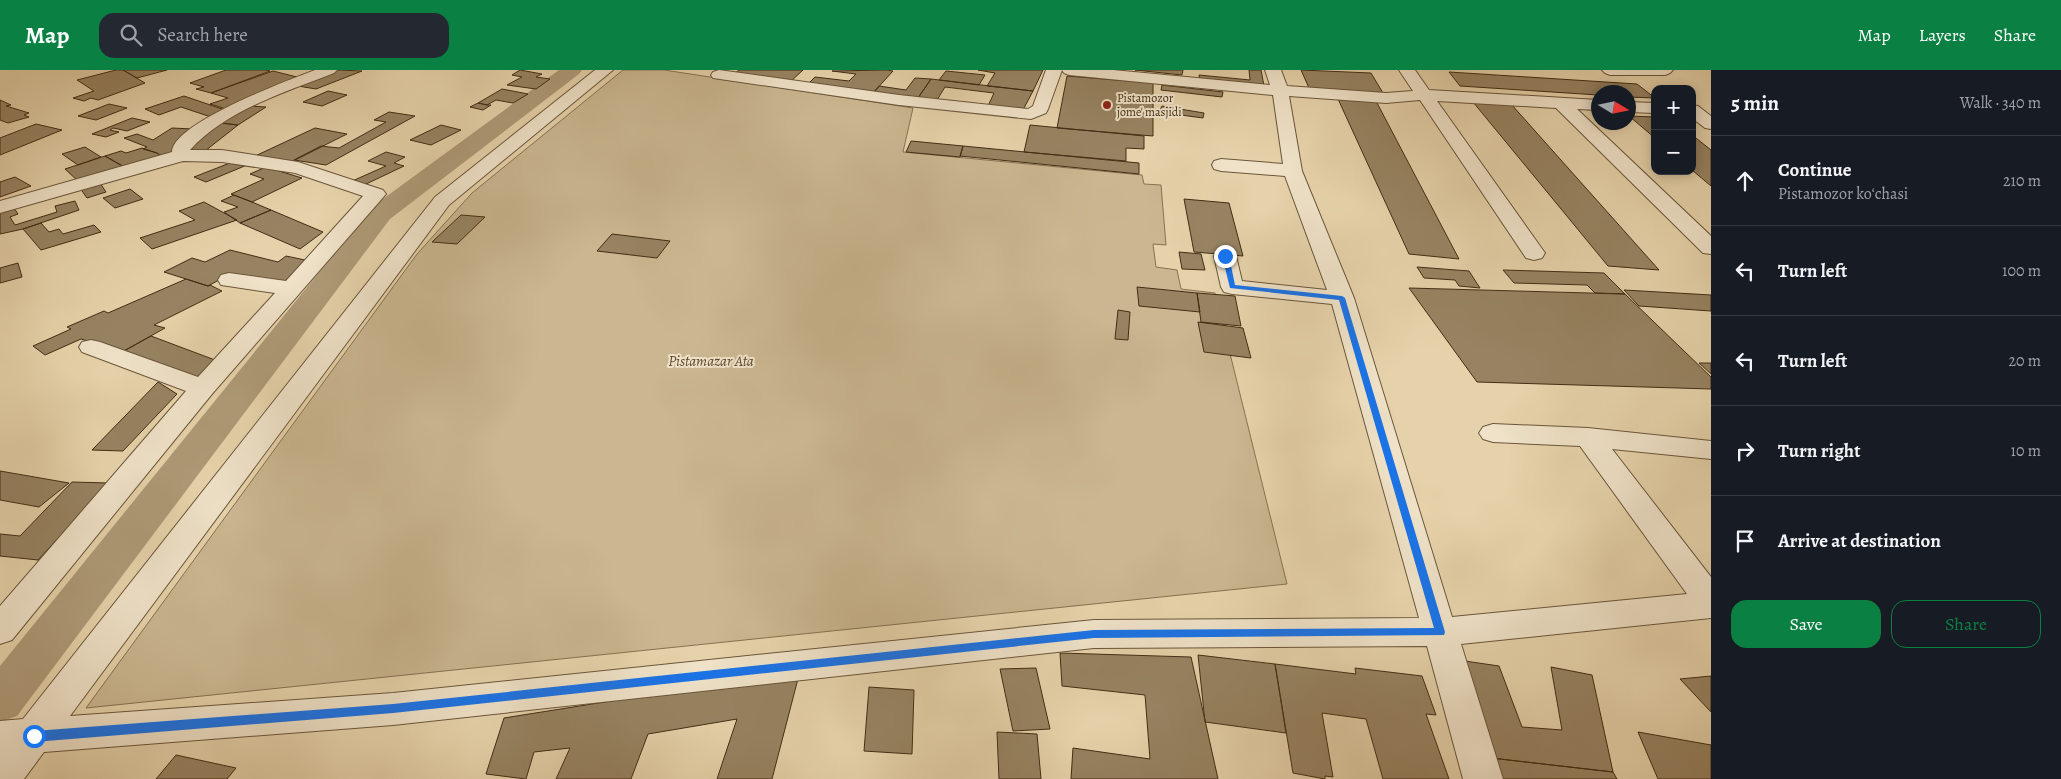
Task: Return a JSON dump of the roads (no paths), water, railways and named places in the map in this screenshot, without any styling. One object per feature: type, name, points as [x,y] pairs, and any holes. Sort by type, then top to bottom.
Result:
[{"type":"street","points":[[182,155],[180,150],[186,142],[206,125],[275,92],[329,70]]},
{"type":"street","points":[[0,779],[20,737],[442,201],[605,70]]},
{"type":"street","points":[[719,75],[899,100],[1031,114],[1040,109],[1054,70]]},
{"type":"street","points":[[1069,70],[1227,88],[1277,80],[1386,98],[1424,95],[1591,105]]},
{"type":"street","points":[[1407,70],[1534,253]]},
{"type":"street","points":[[1610,70],[1665,70]]},
{"type":"street","points":[[1637,71],[1656,84]]},
{"type":"street","points":[[1277,80],[1293,171],[1342,298],[1483,779]]},
{"type":"street","points":[[1561,103],[1711,248]]},
{"type":"street","points":[[1636,107],[1651,108]]},
{"type":"street","points":[[1696,113],[1711,124]]},
{"type":"street","points":[[0,207],[182,155],[222,156],[298,168],[376,194],[203,388],[0,630]]},
{"type":"street","points":[[1221,165],[1293,171]]},
{"type":"street","points":[[1225,256],[1232,287],[1342,298]]},
{"type":"street","points":[[229,280],[292,288]]},
{"type":"street","points":[[92,347],[203,388]]},
{"type":"street","points":[[1492,433],[1588,437],[1711,450]]},
{"type":"street","points":[[1588,437],[1711,603]]},
{"type":"street","points":[[20,737],[393,709],[1094,634],[1440,632],[1711,603]]},
{"type":"waterway","points":[[0,701],[381,213],[572,70]]},
{"type":"place","name":"Pistamozor jome' masjidi","points":[[1107,105]]},
{"type":"park label","name":"Pistamazar Ata","points":[[711,361]]}]
